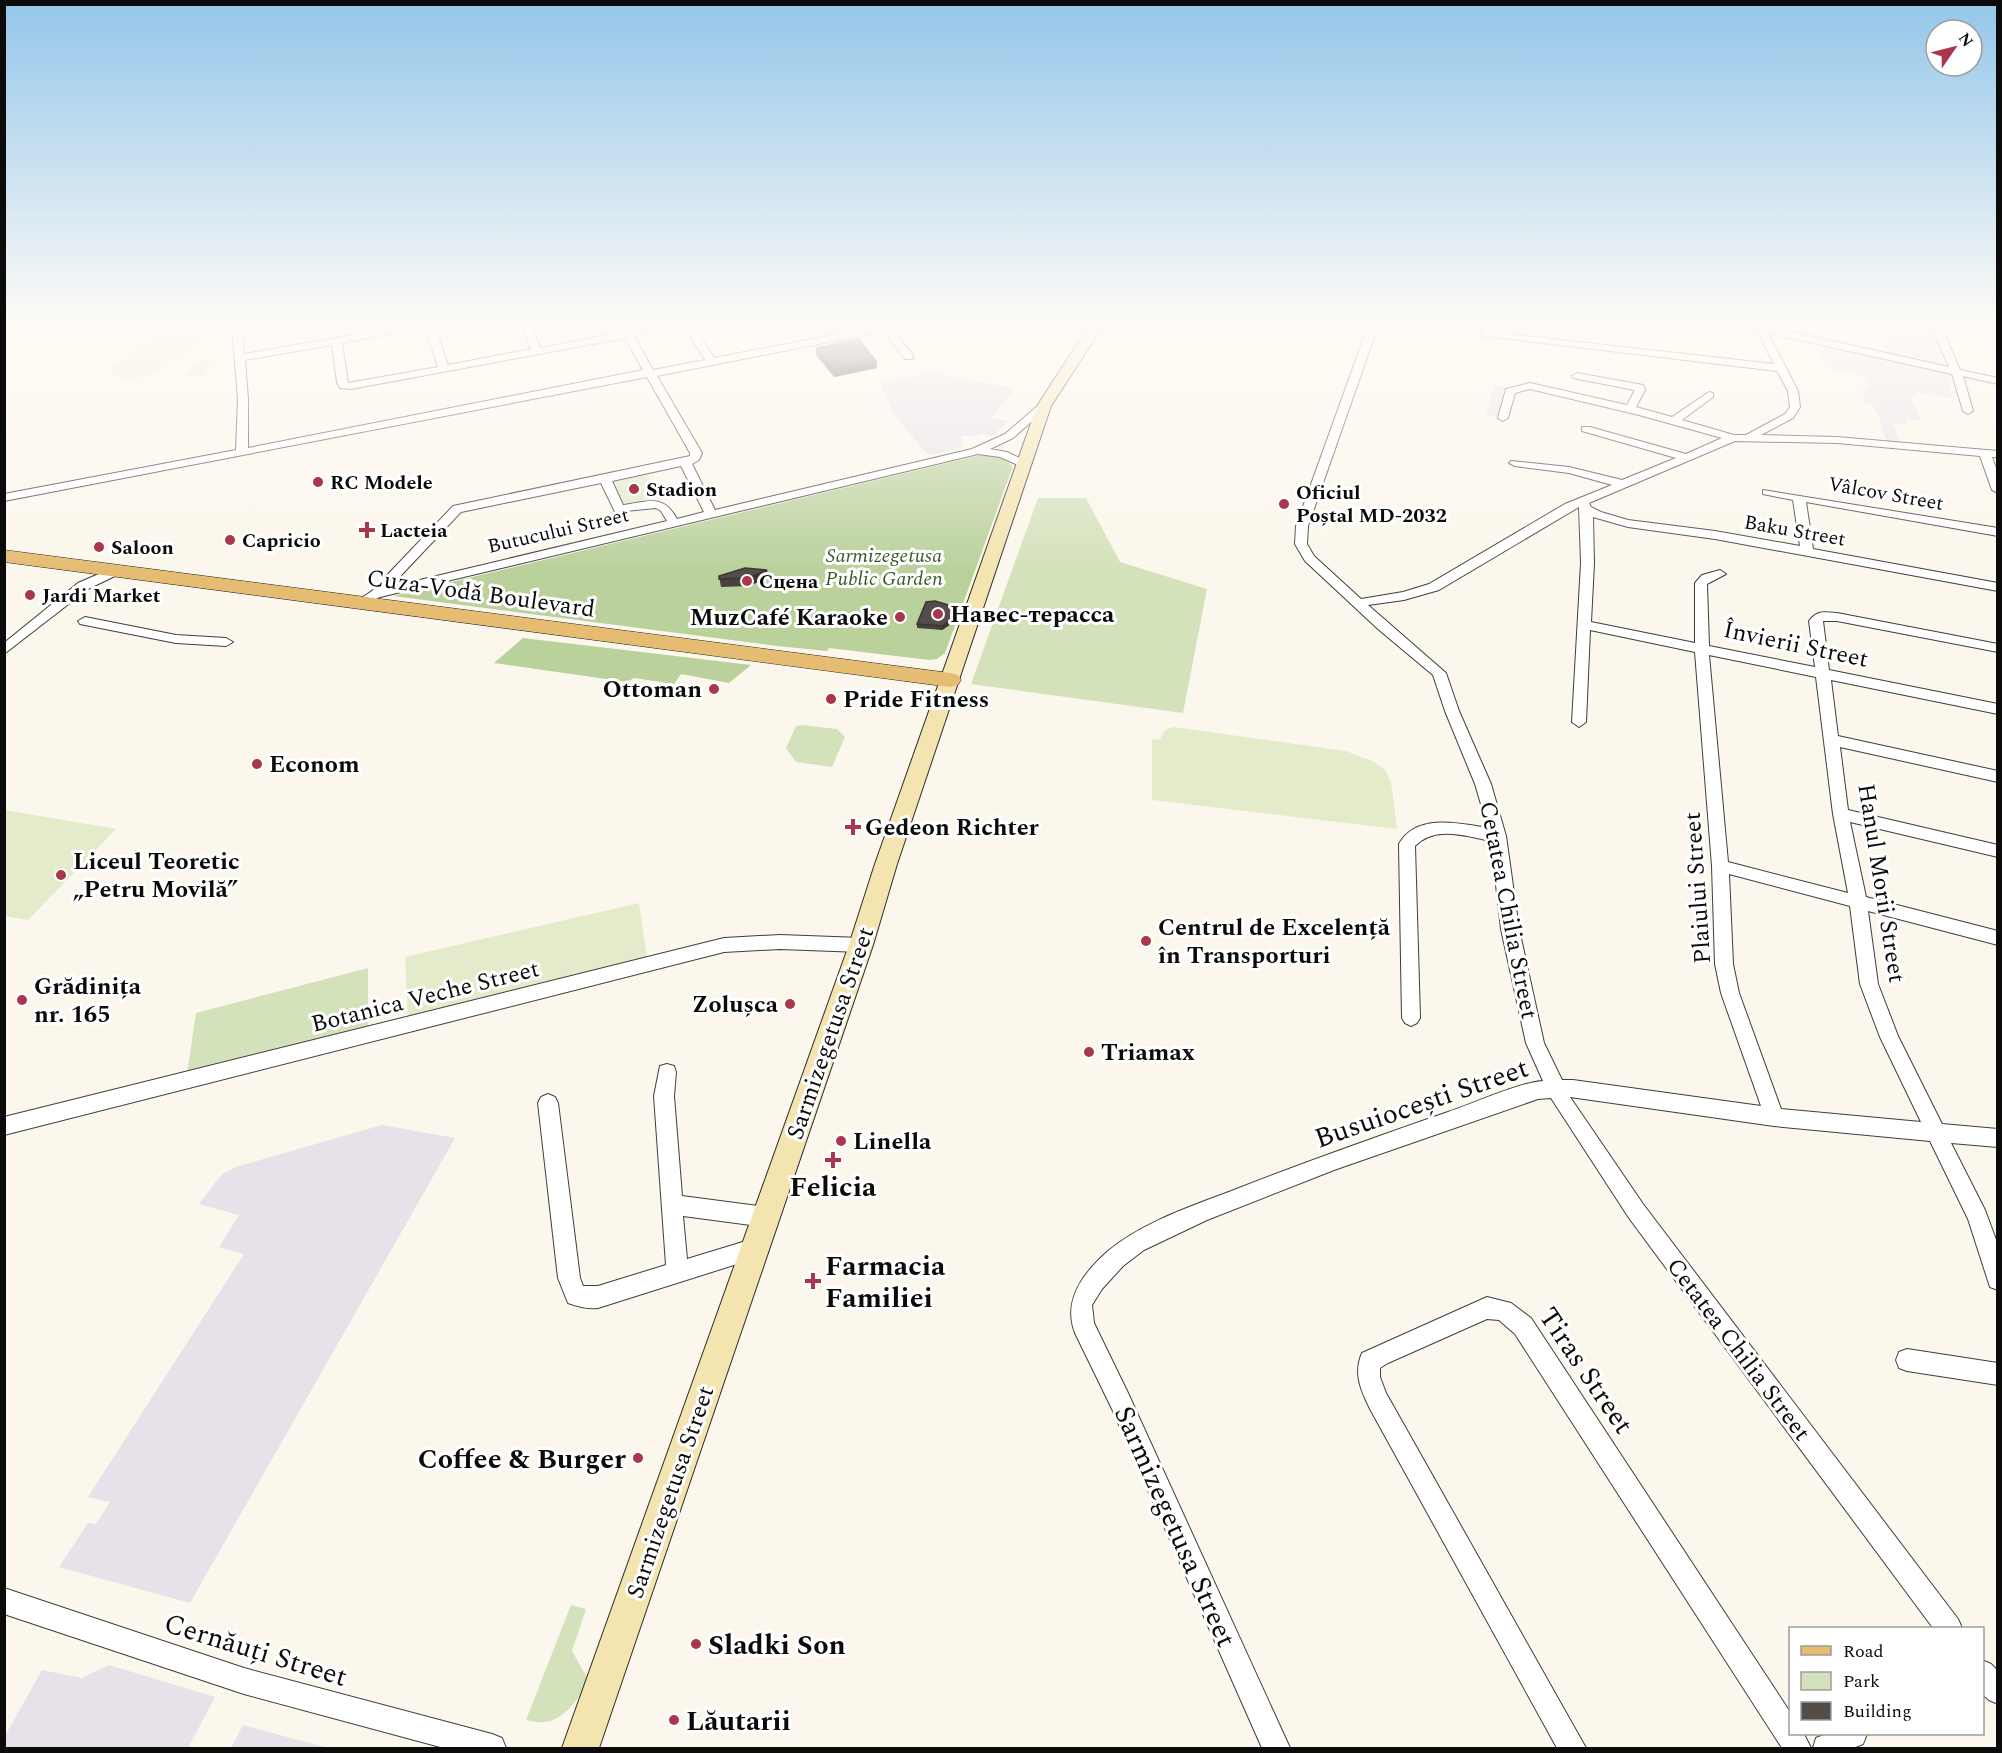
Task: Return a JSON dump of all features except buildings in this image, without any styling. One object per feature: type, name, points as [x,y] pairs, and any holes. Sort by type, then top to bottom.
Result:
[{"type":"main road","name":"Sarmizegetusa Street","points":[[580,1749],[861,945],[886,864],[1043,408]]},
{"type":"main road","name":"Cuza-Vodă Boulevard","points":[[4,556],[86,577],[115,571],[369,598],[950,680]]},
{"type":"street","points":[[242,453],[243,408]]},
{"type":"street","points":[[4,498],[471,408]]},
{"type":"street","points":[[369,598],[457,509],[690,460],[696,453],[669,408]]},
{"type":"street","name":"Butucului Street","points":[[369,598],[976,451],[1009,436],[1042,408]]},
{"type":"street","name":"Cetatea Chilia Street","points":[[1343,408],[1314,488],[1300,537],[1302,548],[1309,558],[1358,603],[1439,673],[1452,711],[1483,783],[1498,836],[1510,929],[1529,1016],[1535,1042],[1556,1088],[1577,1124],[1636,1211],[1948,1627]]},
{"type":"street","points":[[1503,418],[1506,408]]},
{"type":"street","points":[[1625,408],[1733,438],[1846,440],[1998,454]]},
{"type":"street","points":[[1674,421],[1692,408]]},
{"type":"street","points":[[1748,438],[1793,413],[1796,408]]},
{"type":"street","points":[[1586,429],[1688,458]]},
{"type":"street","points":[[1358,603],[1404,596],[1434,587],[1544,521],[1584,505],[1623,484],[1733,438]]},
{"type":"street","name":"Butucului Street","points":[[976,451],[1003,453],[1024,464]]},
{"type":"street","points":[[1985,454],[1998,490]]},
{"type":"street","points":[[690,460],[711,514]]},
{"type":"street","points":[[1515,463],[1569,470],[1623,484]]},
{"type":"street","points":[[605,478],[619,509],[658,504],[666,509],[674,523]]},
{"type":"street","name":"Vâlcov Street","points":[[1767,492],[1998,532]]},
{"type":"street","points":[[1799,498],[1807,551]]},
{"type":"street","points":[[1579,723],[1579,666],[1589,562],[1584,505]]},
{"type":"street","name":"Baku Street","points":[[1584,505],[1605,517],[1665,529],[1807,551],[1998,587]]},
{"type":"street","name":"Plaiului Street","points":[[1720,574],[1707,578],[1701,583],[1702,648],[1720,866],[1724,964],[1730,993],[1774,1117]]},
{"type":"street","points":[[4,650],[86,577]]},
{"type":"street","name":"Hanul Morii Street","points":[[1998,648],[1837,617],[1820,616],[1816,621],[1842,814],[1858,901],[1864,962],[1876,1007],[1978,1217],[1998,1279]]},
{"type":"street","points":[[85,621],[176,639],[226,642]]},
{"type":"street","name":"Învierii Street","points":[[1584,625],[1998,709]]},
{"type":"street","points":[[1832,740],[1998,777]]},
{"type":"street","points":[[1842,814],[1998,851]]},
{"type":"street","points":[[1410,1018],[1407,844],[1421,831],[1432,828],[1498,836]]},
{"type":"street","points":[[1720,866],[1998,938]]},
{"type":"street","name":"Botanica Veche Street","points":[[4,1126],[724,945],[780,942],[861,945]]},
{"type":"street","points":[[667,1072],[664,1096],[677,1272]]},
{"type":"street","name":"Busuiocești Street","points":[[1081,1303],[1094,1281],[1115,1259],[1137,1243],[1200,1213],[1332,1161],[1488,1105],[1538,1090],[1573,1088],[1774,1117],[1998,1138]]},
{"type":"street","points":[[548,1103],[569,1278],[576,1294],[586,1298],[598,1297],[756,1248]]},
{"type":"street","points":[[673,1205],[766,1217]]},
{"type":"street","name":"Sarmizegetusa Street","points":[[1081,1303],[1083,1325],[1120,1401],[1276,1749]]},
{"type":"street","name":"Tiras Street","points":[[1572,1749],[1375,1395],[1366,1371],[1370,1361],[1380,1355],[1488,1308],[1496,1307],[1505,1310],[1523,1326],[1798,1749]]},
{"type":"street","points":[[1907,1360],[1998,1374]]},
{"type":"street","name":"Cernăuți Street","points":[[4,1601],[244,1682],[492,1749]]},
{"type":"street","points":[[1984,1673],[1998,1691]]},
{"type":"street","points":[[1826,1749],[1851,1735]]},
{"type":"shaded area","points":[[890,408],[1000,408],[992,418],[1008,421],[993,436],[981,434],[962,436],[963,447],[932,455],[926,453]]},
{"type":"shaded area","points":[[1488,408],[1500,408],[1498,417],[1486,415]]},
{"type":"shaded area","points":[[1874,408],[1915,408],[1922,421],[1905,419],[1907,425],[1893,424],[1900,444],[1887,442]]},
{"type":"shaded area","points":[[382,1125],[455,1138],[190,1603],[59,1567],[88,1523],[96,1524],[110,1502],[88,1497],[244,1254],[219,1247],[239,1215],[199,1204],[221,1175],[236,1167]]},
{"type":"shaded area","points":[[109,1665],[215,1697],[188,1748],[5,1748],[5,1736],[42,1670],[82,1678]]},
{"type":"shaded area","points":[[243,1725],[328,1748],[231,1748]]},
{"type":"green space","name":"Sarmizegetusa Public Garden","points":[[981,455],[999,457],[1012,465],[1012,469],[945,653],[937,659],[929,660],[829,648],[827,651],[777,646],[393,596]]},
{"type":"green space","name":"Stadion","points":[[646,472],[658,498],[622,506],[610,479]]},
{"type":"green space","points":[[1038,498],[1086,498],[1120,562],[1207,589],[1183,713],[971,684]]},
{"type":"green space","points":[[523,638],[751,665],[729,683],[681,674],[674,684],[634,678],[627,682],[494,663]]},
{"type":"green space","points":[[796,726],[837,729],[845,737],[832,767],[796,762],[786,748]]},
{"type":"green space","points":[[1174,727],[1346,751],[1374,762],[1385,770],[1391,782],[1397,829],[1152,800],[1152,739],[1160,740],[1165,730]]},
{"type":"green space","points":[[5,810],[116,829],[28,920],[5,916]]},
{"type":"green space","points":[[639,903],[647,957],[408,1018],[405,957]]},
{"type":"green space","points":[[368,968],[368,1027],[187,1074],[196,1013]]},
{"type":"green space","points":[[571,1605],[586,1609],[572,1651],[589,1681],[577,1700],[552,1721],[526,1720]]},
{"type":"place","name":"RC Modele","points":[[318,482]]},
{"type":"place","name":"Stadion","points":[[634,489]]},
{"type":"place","name":"Oficiul Poștal MD-2032","points":[[1284,504]]},
{"type":"place","name":"Lacteia","points":[[367,530]]},
{"type":"place","name":"Capricio","points":[[230,540]]},
{"type":"place","name":"Saloon","points":[[99,547]]},
{"type":"place","name":"Сцена","points":[[747,581]]},
{"type":"place","name":"Jardi Market","points":[[30,595]]},
{"type":"place","name":"Навес-терасса","points":[[938,614]]},
{"type":"place","name":"MuzCafé Karaoke","points":[[900,617]]},
{"type":"place","name":"Ottoman","points":[[714,689]]},
{"type":"place","name":"Pride Fitness","points":[[831,699]]},
{"type":"place","name":"Econom","points":[[257,764]]},
{"type":"place","name":"Gedeon Richter","points":[[853,827]]},
{"type":"place","name":"Liceul Teoretic „Petru Movilă”","points":[[61,875]]},
{"type":"place","name":"Centrul de Excelență în Transporturi","points":[[1146,941]]},
{"type":"place","name":"Grădinița nr. 165","points":[[22,1000]]},
{"type":"place","name":"Zolușca","points":[[790,1004]]},
{"type":"place","name":"Triamax","points":[[1089,1052]]},
{"type":"place","name":"Linella","points":[[841,1141]]},
{"type":"place","name":"Felicia","points":[[833,1160]]},
{"type":"place","name":"Farmacia Familiei","points":[[813,1281]]},
{"type":"place","name":"Coffee & Burger","points":[[638,1458]]},
{"type":"place","name":"Sladki Son","points":[[696,1644]]},
{"type":"place","name":"Lăutarii","points":[[674,1720]]}]
